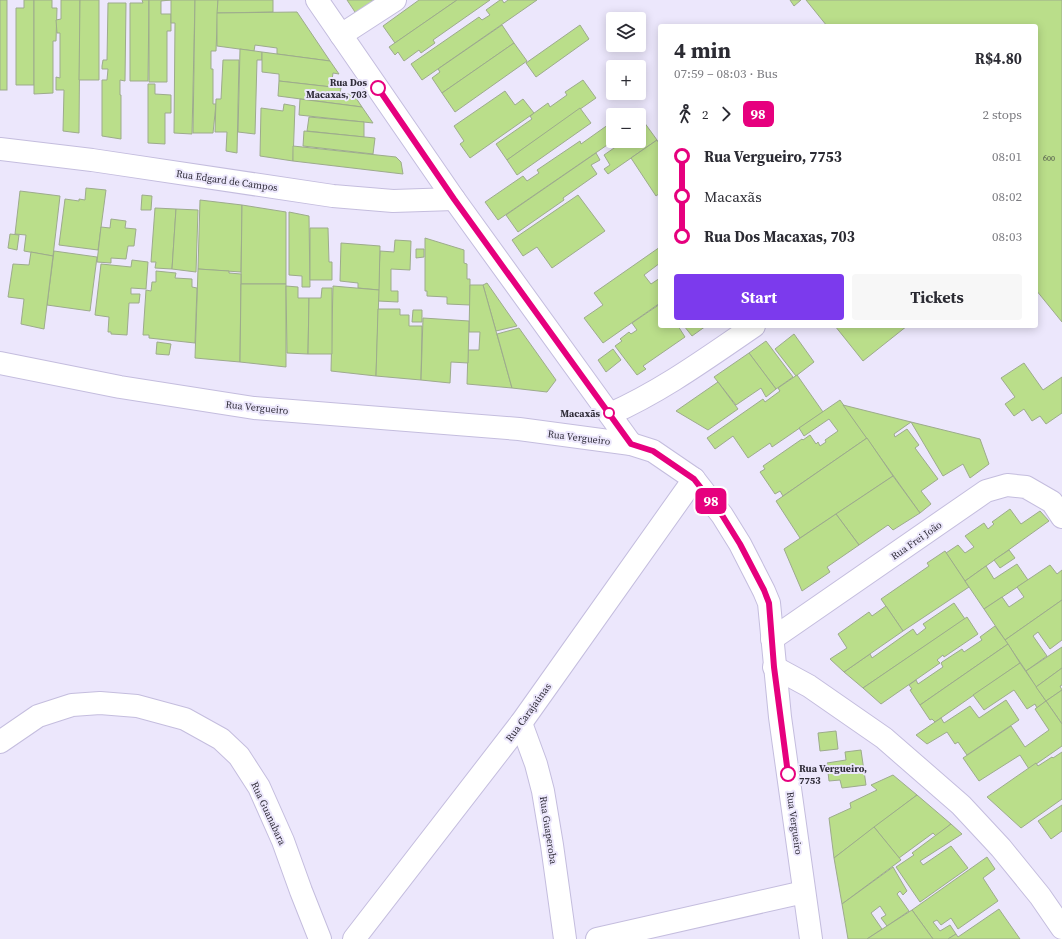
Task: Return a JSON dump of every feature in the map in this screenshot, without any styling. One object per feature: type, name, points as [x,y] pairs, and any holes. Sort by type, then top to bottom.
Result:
[{"type":"street","points":[[317,0],[454,199],[631,444]]},
{"type":"street","points":[[341,35],[395,0]]},
{"type":"street","name":"Rua Edgard de Campos","points":[[0,149],[92,160],[333,196],[393,201],[454,199]]},
{"type":"street","points":[[610,414],[634,404],[660,389],[751,328]]},
{"type":"street","name":"Rua Vergueiro","points":[[0,363],[120,387],[254,408],[519,429],[631,444],[653,451],[694,479],[722,515],[740,544],[764,590],[769,603],[774,667],[811,939]]},
{"type":"street","name":"Rua Carajaúnas","points":[[354,939],[521,723],[694,479]]},
{"type":"street","name":"Rua Frei João","points":[[772,639],[986,491],[1007,485],[1026,487],[1052,502],[1062,517]]},
{"type":"street","points":[[774,667],[809,686],[884,738],[961,804],[1006,854],[1040,896],[1062,928]]},
{"type":"street","name":"Rua Guanabara","points":[[0,742],[38,716],[72,705],[100,703],[137,706],[185,719],[221,739],[239,756],[259,787],[283,841],[320,939]]},
{"type":"street","name":"Rua Guaperoba","points":[[521,723],[536,764],[543,791],[565,939]]},
{"type":"street","points":[[597,939],[804,892]]},
{"type":"building","points":[[0,0],[7,0],[7,90],[0,90]]},
{"type":"building","points":[[24,0],[34,0],[34,85],[16,85],[16,8],[24,8]]},
{"type":"building","points":[[34,0],[52,0],[52,8],[57,8],[56,41],[53,41],[53,93],[34,94]]},
{"type":"building","points":[[61,0],[80,0],[79,133],[63,131],[64,90],[56,90],[56,77],[60,78],[60,33],[57,33],[56,20],[61,19]]},
{"type":"building","points":[[80,0],[99,0],[99,80],[79,80]]},
{"type":"building","points":[[142,0],[149,0],[148,81],[130,81],[130,3],[143,3]]},
{"type":"building","points":[[149,0],[171,0],[161,1],[161,14],[171,14],[171,31],[167,31],[167,82],[149,82]]},
{"type":"building","points":[[171,0],[195,0],[192,134],[174,133],[175,23],[171,23]]},
{"type":"building","points":[[195,0],[218,0],[216,51],[211,51],[211,69],[213,69],[213,104],[216,104],[213,133],[193,133]]},
{"type":"building","points":[[218,0],[273,0],[273,12],[217,13]]},
{"type":"building","points":[[347,0],[379,0],[357,15]]},
{"type":"building","points":[[419,0],[457,0],[395,43],[383,26]]},
{"type":"building","points":[[457,0],[490,0],[433,40],[435,43],[421,53],[419,50],[404,61],[398,52],[395,55],[389,47]]},
{"type":"building","points":[[500,0],[504,3],[508,0],[537,0],[422,80],[411,64],[479,17],[482,20],[490,15],[486,10]]},
{"type":"building","points":[[790,0],[801,0],[794,6]]},
{"type":"building","points":[[806,0],[1062,0],[1062,322],[1038,292],[1038,24],[825,24]]},
{"type":"building","points":[[108,3],[126,3],[125,81],[120,80],[121,139],[102,136],[102,80],[107,80],[108,69],[102,69],[102,66],[103,60],[107,60]]},
{"type":"building","points":[[297,12],[330,61],[277,54],[277,48],[255,45],[254,51],[217,46],[217,13]]},
{"type":"building","points":[[502,25],[514,43],[442,93],[432,78],[440,72],[438,69]]},
{"type":"building","points":[[580,25],[589,39],[536,77],[526,63]]},
{"type":"building","points":[[514,43],[527,61],[455,112],[442,93]]},
{"type":"building","points":[[240,49],[262,52],[262,60],[257,60],[255,134],[238,132]]},
{"type":"building","points":[[262,52],[330,61],[339,74],[333,73],[331,87],[279,81],[279,74],[262,72]]},
{"type":"building","points":[[223,60],[239,60],[237,153],[226,151],[227,132],[215,132],[216,99],[221,99]]},
{"type":"building","points":[[583,80],[596,98],[507,160],[496,144],[532,119],[530,116],[548,103],[550,107],[567,95],[565,92]]},
{"type":"building","points":[[279,81],[341,88],[340,93],[354,95],[362,107],[278,96]]},
{"type":"building","points":[[148,84],[155,84],[155,94],[171,95],[171,113],[165,113],[165,144],[148,143]]},
{"type":"building","points":[[505,91],[515,105],[523,99],[534,113],[470,158],[460,144],[464,141],[454,126]]},
{"type":"building","points":[[300,99],[362,107],[373,123],[299,115]]},
{"type":"building","points":[[284,104],[295,106],[293,161],[260,156],[261,108],[283,111]]},
{"type":"building","points":[[580,108],[591,123],[517,175],[507,160]]},
{"type":"building","points":[[309,117],[364,122],[364,137],[307,131]]},
{"type":"building","points":[[646,125],[657,140],[646,148]]},
{"type":"building","points":[[606,126],[606,146],[498,220],[485,202],[523,176],[527,181],[539,173],[537,170],[580,141],[581,144]]},
{"type":"building","points":[[304,131],[375,138],[373,154],[303,146]]},
{"type":"building","points":[[657,140],[658,194],[656,196],[631,158]]},
{"type":"building","points":[[293,146],[396,157],[401,162],[403,174],[293,161]]},
{"type":"building","points":[[614,148],[645,148],[608,174],[604,169],[610,165],[604,155]]},
{"type":"building","points":[[596,153],[600,160],[591,165],[597,174],[563,198],[564,200],[518,232],[506,215]]},
{"type":"building","points":[[86,188],[106,190],[98,250],[59,245],[65,199],[79,201],[79,199],[85,200]]},
{"type":"building","points":[[20,191],[60,196],[53,256],[24,251],[26,235],[15,234]]},
{"type":"building","points":[[142,195],[152,196],[151,210],[141,210]]},
{"type":"building","points":[[578,195],[605,231],[552,268],[537,247],[523,256],[512,240]]},
{"type":"building","points":[[200,200],[242,205],[241,272],[198,269]]},
{"type":"building","points":[[242,205],[286,212],[286,284],[241,284]]},
{"type":"building","points":[[155,208],[176,209],[172,269],[155,268],[156,262],[151,262]]},
{"type":"building","points":[[176,209],[198,210],[196,272],[172,269]]},
{"type":"building","points":[[289,212],[309,216],[310,287],[302,287],[302,276],[289,275]]},
{"type":"building","points":[[111,219],[126,221],[125,228],[136,229],[134,246],[128,246],[126,259],[111,258],[111,263],[97,262],[101,227],[110,228]]},
{"type":"building","points":[[310,228],[328,228],[329,262],[332,262],[332,280],[310,280]]},
{"type":"building","points":[[10,234],[19,235],[17,250],[8,248]]},
{"type":"building","points":[[425,238],[464,250],[464,263],[467,264],[467,279],[470,279],[470,305],[447,304],[447,297],[427,296],[427,291],[425,291]]},
{"type":"building","points":[[395,240],[411,241],[410,270],[391,269],[391,291],[398,291],[398,302],[378,301],[380,251],[394,252]]},
{"type":"building","points":[[341,243],[380,246],[379,290],[358,288],[358,283],[340,281]]},
{"type":"building","points":[[658,248],[658,264],[644,275],[651,284],[658,279],[658,304],[603,343],[584,318],[603,305],[594,293]]},
{"type":"building","points":[[416,249],[424,249],[424,257],[416,258]]},
{"type":"building","points":[[54,251],[97,257],[90,311],[47,305]]},
{"type":"building","points":[[31,252],[53,256],[44,329],[21,324],[24,299],[8,297],[13,264],[29,265]]},
{"type":"building","points":[[132,260],[148,262],[146,289],[131,288],[131,294],[140,294],[139,303],[129,303],[127,335],[111,334],[111,332],[108,332],[109,317],[95,315],[101,264],[131,267]]},
{"type":"building","points":[[198,269],[229,271],[229,273],[241,274],[240,362],[195,358]]},
{"type":"building","points":[[156,271],[176,273],[175,278],[192,279],[192,287],[197,288],[195,343],[149,338],[149,335],[143,335],[146,290],[151,291],[152,282],[156,282]]},
{"type":"building","points":[[487,283],[517,326],[496,331],[483,285]]},
{"type":"building","points":[[241,284],[286,284],[286,367],[240,362]]},
{"type":"building","points":[[470,285],[483,285],[512,388],[467,384],[468,350],[479,350],[480,332],[469,332]]},
{"type":"building","points":[[286,286],[298,287],[298,298],[309,298],[308,354],[287,353]]},
{"type":"building","points":[[333,286],[379,290],[376,376],[331,371]]},
{"type":"building","points":[[322,288],[332,288],[332,354],[308,354],[309,298],[321,298]]},
{"type":"building","points":[[658,305],[658,328],[679,328],[685,337],[643,366],[646,369],[637,375],[615,346],[622,341],[620,339],[629,332],[631,334],[637,330],[632,323]]},
{"type":"building","points":[[378,309],[400,309],[400,315],[409,315],[409,326],[422,326],[421,380],[376,376]]},
{"type":"building","points":[[413,310],[422,310],[422,322],[412,322]]},
{"type":"building","points":[[423,318],[469,321],[468,363],[451,362],[450,383],[421,380]]},
{"type":"building","points":[[519,328],[556,380],[547,392],[512,388],[497,334]]},
{"type":"building","points":[[686,328],[703,328],[692,336]]},
{"type":"building","points":[[837,328],[904,328],[863,361]]},
{"type":"building","points":[[794,334],[814,362],[796,376],[775,349]]},
{"type":"building","points":[[766,341],[793,377],[776,389],[749,353]]},
{"type":"building","points":[[157,342],[171,344],[169,355],[156,354]]},
{"type":"building","points":[[613,349],[621,360],[606,372],[598,360]]},
{"type":"building","points":[[749,353],[776,389],[766,397],[761,388],[736,405],[714,377]]},
{"type":"building","points":[[1024,363],[1043,390],[1062,377],[1062,413],[1046,424],[1040,416],[1032,421],[1024,409],[1014,416],[1005,404],[1015,397],[1001,378]]},
{"type":"building","points":[[797,375],[823,412],[772,447],[770,443],[748,458],[733,436],[715,449],[707,438],[763,399],[765,402],[780,391],[778,388]]},
{"type":"building","points":[[718,382],[738,409],[708,430],[676,411]]},
{"type":"building","points":[[840,400],[867,438],[783,496],[780,491],[775,494],[760,472],[765,469],[763,466],[810,435],[816,444],[818,442],[820,446],[826,442],[825,440],[838,431],[829,419],[804,436],[799,428]]},
{"type":"building","points":[[843,405],[911,422],[894,434],[895,437],[907,429],[919,445],[915,448],[938,479],[921,491],[931,504],[920,513]]},
{"type":"building","points":[[911,422],[980,439],[989,464],[970,478],[963,464],[943,476]]},
{"type":"building","points":[[867,438],[893,476],[800,538],[776,501]]},
{"type":"building","points":[[893,476],[920,513],[893,530],[888,525],[859,545],[836,514]]},
{"type":"building","points":[[1010,509],[1021,524],[1040,511],[1049,521],[965,581],[946,553],[958,545],[965,553],[974,547],[965,536],[984,523],[988,529],[994,524],[992,522]]},
{"type":"building","points":[[836,514],[859,545],[827,567],[830,572],[802,591],[784,549]]},
{"type":"building","points":[[1009,550],[1015,558],[1000,568],[994,560]]},
{"type":"building","points":[[945,551],[969,587],[903,631],[881,599],[929,566],[927,563]]},
{"type":"building","points":[[1017,564],[1028,580],[984,609],[965,581],[986,566],[994,579]]},
{"type":"building","points":[[1050,565],[1057,574],[1062,570],[1062,600],[1005,640],[984,609],[1002,597],[1009,607],[1024,597],[1017,587]]},
{"type":"building","points":[[1062,600],[1062,640],[1050,649],[1038,632],[1033,636],[1047,656],[1026,671],[1005,640]]},
{"type":"building","points":[[954,603],[965,619],[863,688],[844,672],[870,654],[872,658],[913,629],[917,635],[926,628],[923,624]]},
{"type":"building","points":[[886,606],[903,631],[844,672],[830,659],[847,648],[838,634],[869,612],[872,616]]},
{"type":"building","points":[[967,617],[978,634],[944,657],[943,655],[937,660],[940,663],[881,704],[863,688]]},
{"type":"building","points":[[995,626],[1008,644],[920,705],[910,690],[912,689],[909,685],[916,680],[918,684],[943,667],[942,662],[962,649],[964,652],[982,640],[980,637]]},
{"type":"building","points":[[1008,644],[1020,663],[935,722],[932,719],[930,720],[920,705]]},
{"type":"building","points":[[1062,647],[1062,668],[1036,687],[1026,671]]},
{"type":"building","points":[[1020,663],[1046,701],[1037,708],[1035,704],[1027,709],[1014,690],[984,710],[973,695]]},
{"type":"building","points":[[1062,668],[1062,685],[1060,686],[1062,690],[1046,701],[1036,687]]},
{"type":"building","points":[[1062,690],[1062,724],[1046,701]]},
{"type":"building","points":[[1006,700],[1019,720],[967,755],[958,742],[955,744],[947,732],[927,744],[916,735],[941,718],[944,723],[970,706],[979,718]]},
{"type":"building","points":[[1046,701],[1062,724],[1062,746],[1029,769],[1020,755],[979,781],[963,758],[1011,726],[1025,747],[1049,730],[1035,709]]},
{"type":"building","points":[[836,731],[838,749],[820,751],[818,733]]},
{"type":"building","points":[[861,750],[866,785],[842,788],[840,780],[829,781],[827,763],[846,760],[845,752]]},
{"type":"building","points":[[1062,752],[1062,799],[1021,828],[987,797],[1036,763],[1038,766]]},
{"type":"building","points":[[893,775],[917,795],[834,858],[829,818],[851,808],[850,803],[877,790],[871,785]]},
{"type":"building","points":[[917,795],[951,824],[936,836],[933,833],[899,858],[874,827]]},
{"type":"building","points":[[1062,805],[1062,831],[1051,839],[1038,821]]},
{"type":"building","points":[[951,824],[962,834],[920,861],[923,865],[951,846],[968,868],[920,902],[896,867],[914,855],[912,853]]},
{"type":"building","points":[[874,827],[901,860],[842,904],[834,858]]},
{"type":"building","points":[[987,857],[995,869],[983,878],[998,901],[958,929],[951,918],[941,925],[937,920],[933,922],[940,931],[950,925],[956,934],[948,939],[933,939],[912,910]]},
{"type":"building","points":[[893,867],[907,891],[903,895],[900,891],[897,894],[909,911],[887,926],[881,918],[886,915],[880,906],[871,913],[882,929],[867,939],[848,939],[842,904]]},
{"type":"building","points":[[999,909],[1020,939],[948,939],[956,934],[958,937]]},
{"type":"building","points":[[912,910],[933,939],[867,939],[887,926]]},
{"type":"bus line","name":"98","points":[[378,88],[454,199],[631,444],[653,451],[694,479],[722,515],[740,544],[764,590],[769,603],[774,667],[788,774]]},
{"type":"place","name":"Rua Dos Macaxas, 703","points":[[378,88]]},
{"type":"place","name":"Macaxãs","points":[[609,413]]},
{"type":"place","name":"Rua Vergueiro, 7753","points":[[788,774]]}]
